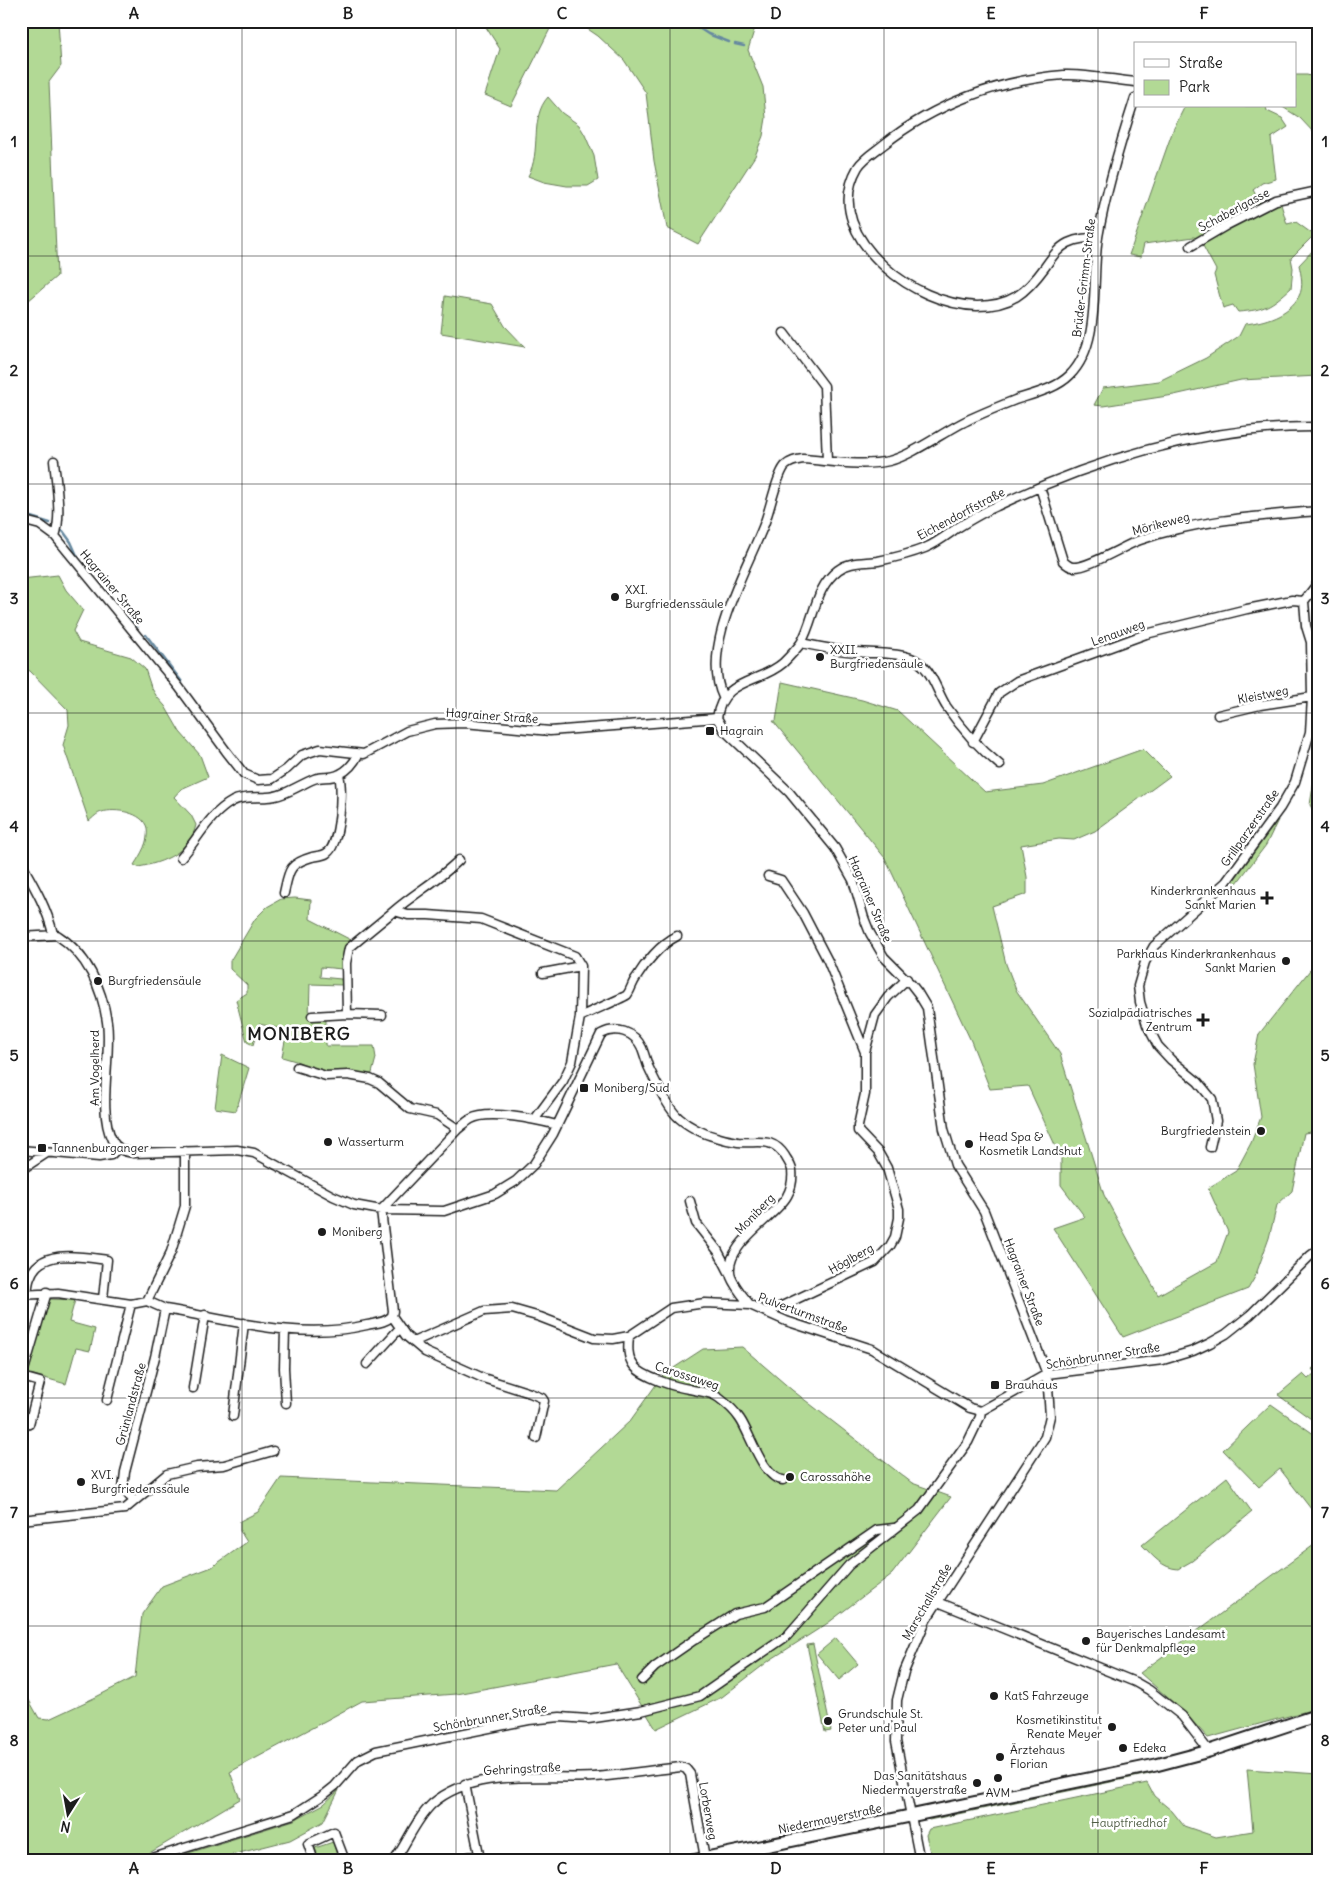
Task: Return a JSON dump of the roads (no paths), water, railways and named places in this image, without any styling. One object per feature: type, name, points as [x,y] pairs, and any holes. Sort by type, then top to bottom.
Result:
[{"type":"main road","name":"Niedermayerstraße","points":[[692,1861],[1156,1765],[1209,1751],[1318,1715]]},
{"type":"street","points":[[1098,238],[1077,239],[1060,248],[1032,285],[1016,298],[994,304],[976,306],[956,303],[920,291],[890,272],[877,260],[866,248],[853,226],[848,193],[858,166],[867,157],[897,133],[919,119],[954,102],[1000,87],[1065,75],[1134,82]]},
{"type":"street","name":"Brüder-Grimm-Straße","points":[[723,697],[718,686],[717,666],[725,618],[740,576],[763,528],[780,476],[787,464],[803,459],[875,463],[899,458],[958,424],[994,408],[1056,385],[1069,376],[1082,361],[1086,352],[1094,300],[1098,238],[1116,158],[1134,101]]},
{"type":"street","name":"Schaberlgasse","points":[[1191,246],[1276,200],[1318,191]]},
{"type":"street","points":[[784,332],[824,386],[827,461]]},
{"type":"street","name":"Eichendorffstraße","points":[[723,697],[740,684],[763,675],[780,665],[801,643],[824,583],[839,568],[896,557],[926,547],[977,516],[1040,487],[1094,466],[1211,436],[1318,427]]},
{"type":"street","points":[[54,461],[58,510],[55,536]]},
{"type":"street","name":"Mörikeweg","points":[[1040,487],[1063,561],[1073,567],[1085,564],[1140,540],[1176,530],[1256,516],[1318,511]]},
{"type":"street","name":"Hagrainer Straße","points":[[21,520],[40,525],[55,536],[179,687],[244,774],[258,780],[272,779],[302,755],[320,749],[331,749],[358,755],[370,752],[407,731],[435,724],[464,724],[550,731],[717,718],[724,730],[788,792],[835,848],[853,880],[870,934],[884,957],[907,979],[927,1008],[944,1129],[955,1166],[984,1212],[1047,1374]]},
{"type":"street","points":[[1304,601],[1318,583]]},
{"type":"street","name":"Lenauweg","points":[[973,742],[999,693],[1017,681],[1146,634],[1247,609],[1292,600],[1304,601]]},
{"type":"street","name":"Grillparzerstraße","points":[[1210,1147],[1216,1121],[1212,1099],[1198,1082],[1158,1046],[1147,1025],[1140,1002],[1138,986],[1145,962],[1154,946],[1226,882],[1280,808],[1295,782],[1304,758],[1310,732],[1312,697],[1314,641],[1306,626],[1304,601]]},
{"type":"street","points":[[801,643],[837,650],[899,655],[912,658],[925,668],[936,684],[945,705],[973,742],[1000,765]]},
{"type":"street","points":[[717,718],[718,709],[723,697]]},
{"type":"street","name":"Kleistweg","points":[[1218,715],[1260,705],[1312,697]]},
{"type":"street","name":"Hagrainer Straße","points":[[339,775],[354,762],[358,755]]},
{"type":"street","points":[[181,858],[204,826],[234,800],[258,796],[268,798],[314,779],[339,775],[342,792],[336,836],[332,848],[326,854],[300,860],[291,867],[288,872],[284,893]]},
{"type":"street","points":[[347,1014],[346,963],[349,948],[459,860]]},
{"type":"street","points":[[21,862],[39,895],[49,918],[53,934],[21,937]]},
{"type":"street","name":"Höglberg","points":[[768,876],[781,880],[803,913],[828,961],[865,1052]]},
{"type":"street","points":[[394,911],[408,915],[481,919],[575,956],[582,966],[580,1017],[572,1062],[563,1081],[535,1119]]},
{"type":"street","name":"Am Vogelherd","points":[[53,934],[71,946],[89,967],[95,979],[104,1009],[108,1036],[105,1103],[108,1127],[112,1142],[118,1148]]},
{"type":"street","points":[[580,1017],[626,996],[642,970],[670,939],[677,936]]},
{"type":"street","points":[[543,973],[582,966]]},
{"type":"street","name":"Höglberg","points":[[767,1313],[875,1262],[890,1246],[895,1237],[899,1218],[898,1209],[887,1168],[878,1152],[858,1132],[865,1094],[865,1052],[875,1016],[879,1007],[907,979]]},
{"type":"street","points":[[312,1016],[382,1015]]},
{"type":"street","name":"Moniberg","points":[[118,1148],[124,1152],[134,1153],[237,1150],[254,1153],[333,1196],[354,1205],[381,1210],[444,1211],[495,1194],[516,1181],[534,1164],[557,1125],[600,1034],[609,1030],[620,1030],[628,1033],[641,1046],[658,1087],[677,1116],[689,1126],[714,1137],[738,1142],[762,1141],[774,1145],[781,1150],[792,1166],[793,1182],[787,1197],[743,1241],[732,1259],[730,1276]]},
{"type":"street","points":[[297,1067],[326,1076],[348,1075],[370,1079],[380,1083],[410,1110],[436,1115],[458,1129]]},
{"type":"street","points":[[103,1299],[107,1260],[93,1258],[57,1257],[43,1260],[30,1276],[24,1294],[47,1292],[131,1304],[147,1301],[165,1309],[285,1330],[346,1330],[386,1321],[392,1316],[393,1311],[381,1210],[458,1129],[472,1118],[493,1115],[535,1119],[557,1125]]},
{"type":"street","points":[[21,1150],[99,1157],[110,1155],[118,1148]]},
{"type":"street","points":[[147,1301],[171,1252],[185,1206],[185,1151]]},
{"type":"street","points":[[21,1170],[46,1153]]},
{"type":"street","points":[[690,1201],[696,1223],[718,1251],[739,1292],[750,1305]]},
{"type":"street","name":"Schönbrunner Straße","points":[[143,1861],[294,1814],[335,1786],[358,1760],[376,1751],[529,1720],[560,1717],[588,1720],[641,1711],[700,1696],[787,1636],[849,1565],[919,1510],[968,1442],[981,1411],[1047,1374],[1163,1360],[1210,1343],[1226,1334],[1250,1315],[1318,1250]]},
{"type":"street","points":[[21,1427],[29,1424],[40,1382],[22,1377],[47,1292]]},
{"type":"street","name":"Pulverturmstraße","points":[[413,1342],[484,1311],[512,1309],[540,1317],[594,1338],[613,1339],[629,1336],[671,1308],[705,1303],[750,1305],[767,1313],[872,1349],[970,1408],[981,1411]]},
{"type":"street","name":"Grünlandstraße","points":[[107,1400],[131,1304]]},
{"type":"street","name":"Grünlandstraße","points":[[134,1502],[123,1489],[125,1472],[155,1357],[165,1309]]},
{"type":"street","points":[[193,1388],[205,1316]]},
{"type":"street","points":[[392,1316],[400,1328],[425,1352],[483,1378],[540,1396],[544,1401],[536,1438]]},
{"type":"street","points":[[233,1416],[244,1323]]},
{"type":"street","points":[[367,1364],[400,1328]]},
{"type":"street","points":[[285,1330],[284,1368],[286,1403]]},
{"type":"street","name":"Carossaweg","points":[[629,1336],[629,1355],[634,1366],[652,1378],[714,1394],[720,1398],[741,1420],[756,1454],[775,1478],[783,1480]]},
{"type":"street","name":"Marschallstraße","points":[[920,1861],[897,1751],[897,1700],[909,1656],[926,1620],[1045,1437],[1050,1416],[1047,1374]]},
{"type":"street","points":[[21,1520],[125,1509],[167,1474],[197,1467],[224,1465],[273,1451]]},
{"type":"street","name":"Schönbrunner Straße","points":[[642,1680],[655,1667],[736,1614],[765,1607],[877,1530],[895,1528]]},
{"type":"street","points":[[938,1602],[1135,1682],[1149,1690],[1182,1716],[1209,1751]]},
{"type":"street","name":"Gehringstraße","points":[[394,1861],[431,1805],[465,1784],[528,1777],[594,1777],[681,1767],[686,1769]]},
{"type":"street","name":"Lorberweg","points":[[686,1769],[690,1774],[705,1858]]},
{"type":"street","points":[[465,1784],[479,1854],[468,1857],[469,1861]]},
{"type":"street","points":[[314,1861],[308,1844],[334,1832],[345,1861]]},
{"type":"waterway","points":[[688,21],[708,34],[729,42]]},
{"type":"waterway","points":[[735,44],[744,46]]},
{"type":"waterway","points":[[21,514],[50,523]]},
{"type":"waterway","points":[[63,531],[71,542],[79,560]]},
{"type":"waterway","points":[[128,616],[138,626]]},
{"type":"waterway","points":[[146,635],[182,682]]},
{"type":"place","name":"XXI. Burgfriedenssäule","points":[[615,597]]},
{"type":"place","name":"XXII. Burgfriedensäule","points":[[820,657]]},
{"type":"place","name":"Hagrain","points":[[710,731]]},
{"type":"place","name":"Kinderkrankenhaus Sankt Marien","points":[[1267,898]]},
{"type":"place","name":"Parkhaus Kinderkrankenhaus Sankt Marien","points":[[1286,961]]},
{"type":"place","name":"Burgfriedensäule","points":[[98,981]]},
{"type":"place","name":"Sozialpädiatrisches Zentrum","points":[[1203,1020]]},
{"type":"place","name":"Moniberg/Süd","points":[[584,1088]]},
{"type":"place","name":"Burgfriedenstein","points":[[1261,1131]]},
{"type":"place","name":"Wasserturm","points":[[328,1142]]},
{"type":"place","name":"Head Spa & Kosmetik Landshut","points":[[969,1144]]},
{"type":"place","name":"Tannenburganger","points":[[42,1148]]},
{"type":"place","name":"Moniberg","points":[[322,1232]]},
{"type":"place","name":"Brauhaus","points":[[995,1385]]},
{"type":"place","name":"Carossahöhe","points":[[790,1477]]},
{"type":"place","name":"XVI. Burgfriedenssäule","points":[[81,1482]]},
{"type":"place","name":"Bayerisches Landesamt für Denkmalpflege","points":[[1086,1641]]},
{"type":"place","name":"KatS Fahrzeuge","points":[[994,1696]]},
{"type":"place","name":"Grundschule St. Peter und Paul","points":[[828,1721]]},
{"type":"place","name":"Kosmetikinstitut Renate Meyer","points":[[1112,1727]]},
{"type":"place","name":"Edeka","points":[[1123,1748]]},
{"type":"place","name":"Ärztehaus Florian","points":[[1000,1757]]},
{"type":"place","name":"AVM","points":[[998,1778]]},
{"type":"place","name":"Das Sanitätshaus Niedermayerstraße","points":[[977,1783]]},
{"type":"district","name":"MONIBERG","points":[[299,1034]]},
{"type":"park label","name":"Hauptfriedhof","points":[[1129,1823]]}]
